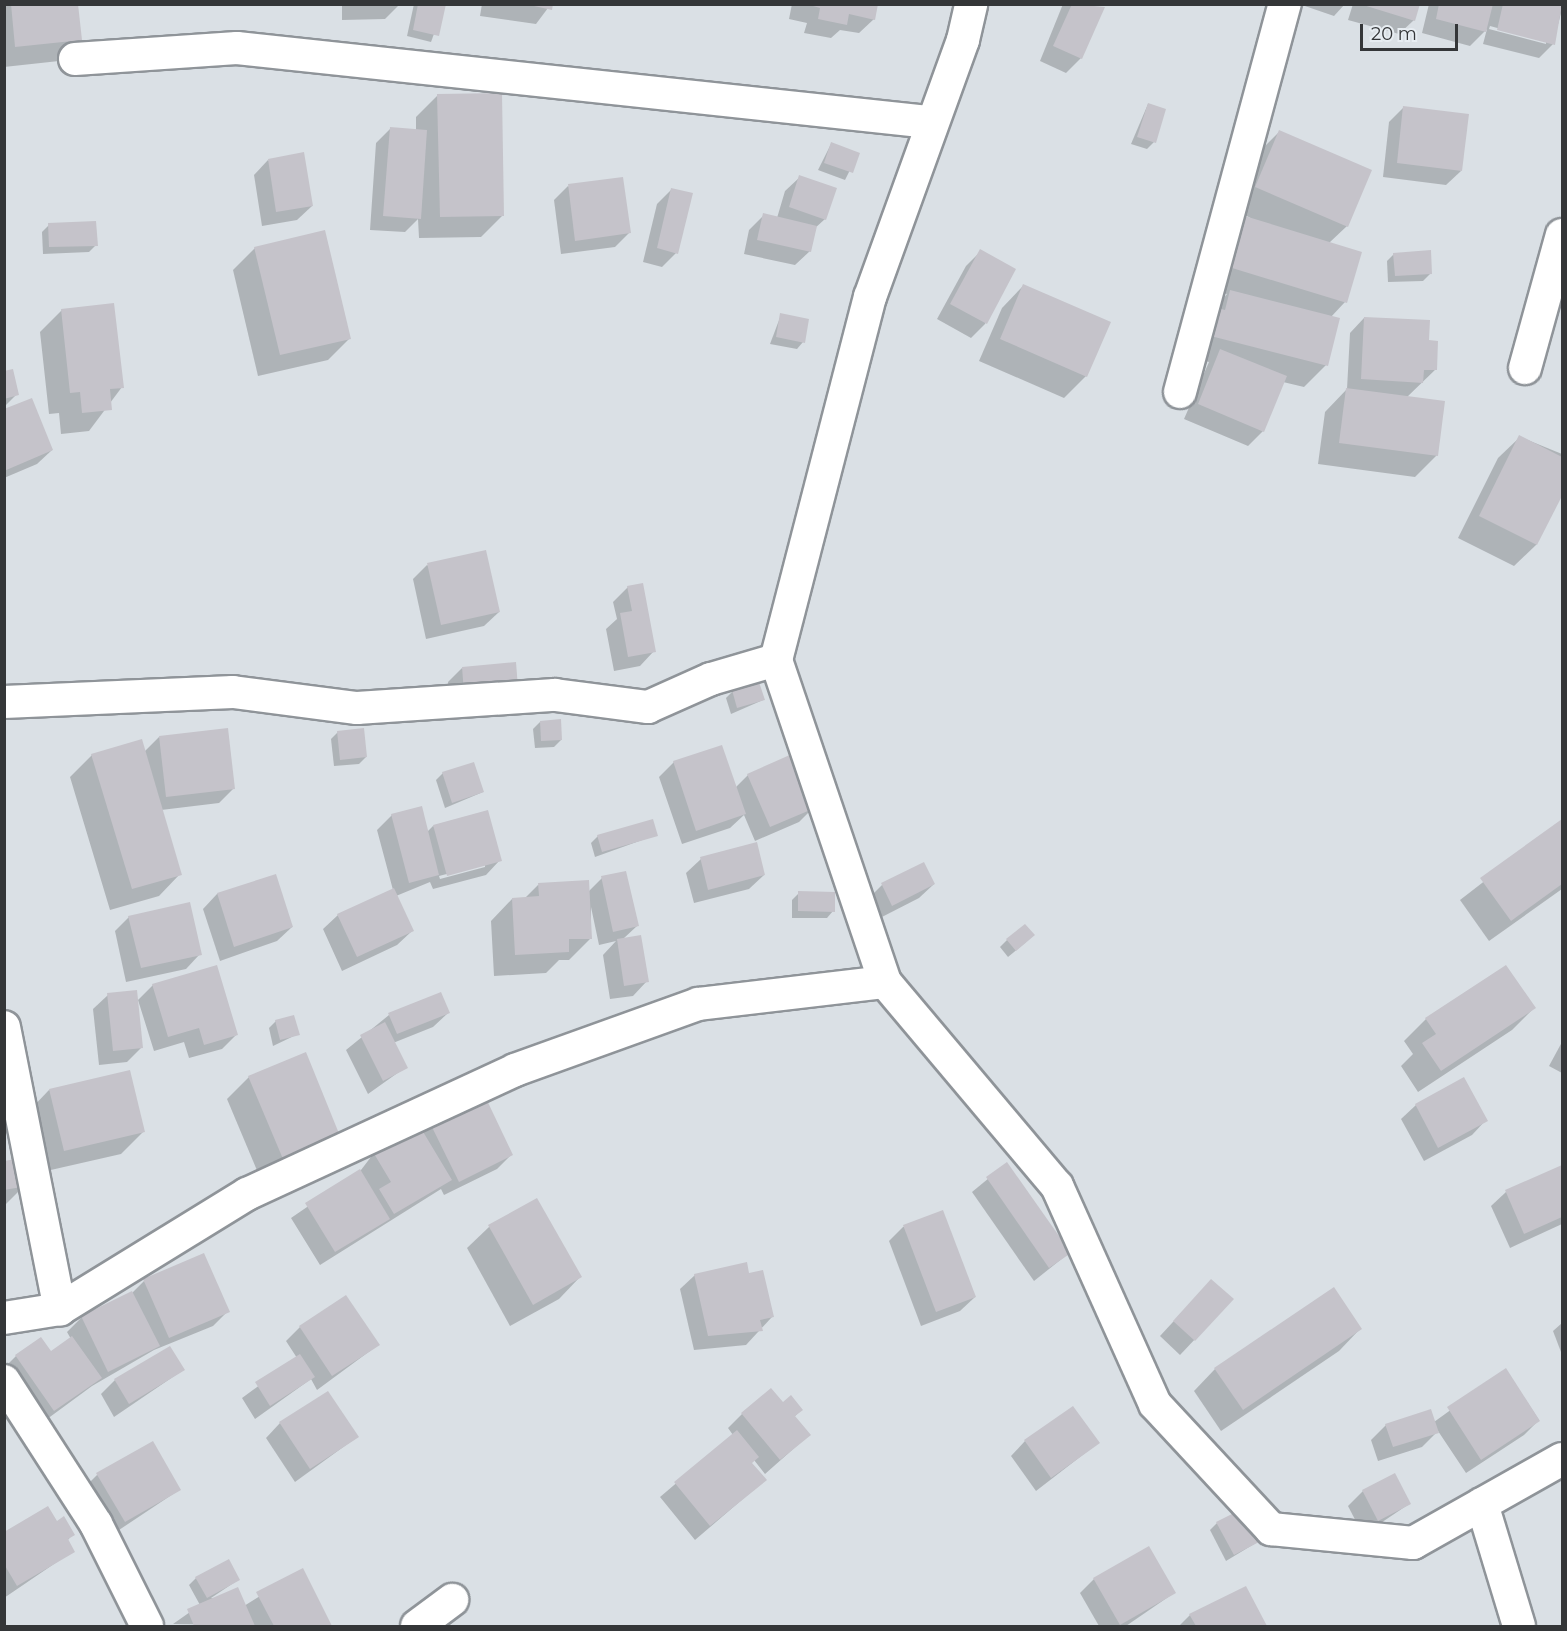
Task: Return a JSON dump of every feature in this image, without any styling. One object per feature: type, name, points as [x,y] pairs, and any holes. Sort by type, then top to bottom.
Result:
[{"type":"street","points":[[970,4],[963,40],[930,122],[870,297],[776,660],[885,982],[1057,1186],[1155,1404],[1271,1529],[1413,1543],[1563,1458]]},
{"type":"street","points":[[1180,392],[1285,4]]},
{"type":"street","points":[[75,59],[237,48],[930,122]]},
{"type":"street","points":[[1525,368],[1563,235]]},
{"type":"street","points":[[4,702],[233,692],[357,708],[555,695],[648,707],[711,679],[776,660]]},
{"type":"street","points":[[4,1318],[60,1309],[247,1194],[515,1070],[698,1004],[885,982]]},
{"type":"street","points":[[4,1027],[60,1309]]},
{"type":"street","points":[[4,1381],[96,1524],[147,1626]]},
{"type":"street","points":[[1482,1504],[1519,1626]]},
{"type":"street","points":[[417,1626],[452,1600]]},
{"type":"building","points":[[11,4],[78,4],[82,40],[15,47]]},
{"type":"building","points":[[418,4],[446,4],[439,36],[413,30]]},
{"type":"building","points":[[525,4],[553,4],[552,10]]},
{"type":"building","points":[[806,4],[878,4],[875,20],[849,14],[847,25],[818,19],[820,8]]},
{"type":"building","points":[[1072,4],[1105,7],[1082,59],[1053,46]]},
{"type":"building","points":[[1360,4],[1420,4],[1415,21]]},
{"type":"building","points":[[1439,4],[1493,4],[1486,32],[1436,19]]},
{"type":"building","points":[[1503,4],[1562,4],[1555,45],[1497,30]]},
{"type":"building","points":[[502,93],[504,216],[440,217],[437,94]]},
{"type":"building","points":[[1148,103],[1166,109],[1156,143],[1137,137]]},
{"type":"building","points":[[1403,106],[1469,114],[1462,171],[1397,163]]},
{"type":"building","points":[[390,127],[427,130],[421,219],[383,216]]},
{"type":"building","points":[[1279,130],[1372,170],[1348,227],[1255,187]]},
{"type":"building","points":[[831,142],[860,153],[853,173],[824,163]]},
{"type":"building","points":[[304,152],[313,206],[276,212],[268,159]]},
{"type":"building","points":[[799,175],[837,188],[826,220],[789,207]]},
{"type":"building","points":[[623,177],[631,233],[575,241],[568,184]]},
{"type":"building","points":[[671,188],[693,193],[678,254],[657,248]]},
{"type":"building","points":[[763,213],[817,226],[811,252],[757,240]]},
{"type":"building","points":[[1235,213],[1362,252],[1347,303],[1219,264]]},
{"type":"building","points":[[96,221],[98,246],[49,247],[48,223]]},
{"type":"building","points":[[325,230],[351,339],[280,355],[254,247]]},
{"type":"building","points":[[980,249],[1016,269],[987,324],[950,304]]},
{"type":"building","points":[[1431,250],[1432,274],[1395,276],[1393,253]]},
{"type":"building","points":[[1023,284],[1111,322],[1087,377],[1000,339]]},
{"type":"building","points":[[1230,290],[1340,318],[1328,366],[1199,333],[1207,305],[1225,310]]},
{"type":"building","points":[[114,303],[124,388],[110,389],[112,410],[82,413],[80,392],[70,393],[61,309]]},
{"type":"building","points":[[780,313],[809,319],[805,343],[776,337]]},
{"type":"building","points":[[1364,317],[1430,320],[1429,340],[1438,341],[1437,370],[1424,370],[1423,383],[1361,379]]},
{"type":"building","points":[[1220,349],[1287,376],[1264,432],[1198,404]]},
{"type":"building","points":[[13,369],[19,395],[4,399],[4,371]]},
{"type":"building","points":[[1346,388],[1445,401],[1438,456],[1339,443]]},
{"type":"building","points":[[32,398],[53,450],[4,471],[4,409]]},
{"type":"building","points":[[1519,435],[1562,457],[1562,496],[1537,545],[1479,516]]},
{"type":"building","points":[[486,550],[500,612],[441,625],[427,563]]},
{"type":"building","points":[[643,583],[656,652],[628,657],[620,613],[632,611],[627,586]]},
{"type":"building","points":[[516,662],[518,688],[464,693],[462,667]]},
{"type":"building","points":[[759,682],[765,700],[737,708],[732,690]]},
{"type":"building","points":[[561,719],[562,740],[541,741],[540,721]]},
{"type":"building","points":[[228,728],[235,789],[166,797],[159,736]]},
{"type":"building","points":[[364,728],[367,757],[340,760],[337,731]]},
{"type":"building","points":[[142,739],[182,875],[132,889],[91,754]]},
{"type":"building","points":[[722,745],[746,814],[696,831],[673,761]]},
{"type":"building","points":[[792,754],[815,808],[770,827],[747,774]]},
{"type":"building","points":[[474,762],[484,792],[452,803],[442,772]]},
{"type":"building","points":[[422,806],[439,875],[409,883],[391,814]]},
{"type":"building","points":[[488,810],[502,861],[447,876],[433,825]]},
{"type":"building","points":[[653,819],[658,836],[602,852],[597,835]]},
{"type":"building","points":[[1562,819],[1562,884],[1511,921],[1480,878]]},
{"type":"building","points":[[757,842],[765,875],[708,890],[700,857]]},
{"type":"building","points":[[924,862],[935,884],[892,906],[881,883]]},
{"type":"building","points":[[626,871],[639,926],[613,932],[601,876]]},
{"type":"building","points":[[276,874],[293,927],[234,947],[217,893]]},
{"type":"building","points":[[589,880],[592,939],[569,939],[569,952],[515,955],[512,898],[539,896],[538,883]]},
{"type":"building","points":[[394,888],[414,931],[357,957],[337,914]]},
{"type":"building","points":[[798,891],[835,892],[835,912],[798,911]]},
{"type":"building","points":[[190,902],[202,955],[141,968],[128,916]]},
{"type":"building","points":[[1025,924],[1035,935],[1016,951],[1006,939]]},
{"type":"building","points":[[641,935],[649,982],[624,986],[617,939]]},
{"type":"building","points":[[217,965],[238,1035],[204,1045],[199,1028],[168,1037],[152,984]]},
{"type":"building","points":[[1506,965],[1536,1008],[1441,1071],[1422,1043],[1436,1034],[1425,1018]]},
{"type":"building","points":[[137,990],[143,1048],[113,1051],[107,993]]},
{"type":"building","points":[[441,992],[450,1013],[397,1034],[388,1013]]},
{"type":"building","points":[[294,1015],[300,1035],[280,1040],[275,1020]]},
{"type":"building","points":[[385,1022],[408,1068],[383,1081],[360,1035]]},
{"type":"building","points":[[306,1052],[340,1136],[283,1159],[248,1076]]},
{"type":"building","points":[[130,1070],[145,1132],[64,1151],[49,1089]]},
{"type":"building","points":[[1464,1077],[1488,1121],[1438,1148],[1415,1104]]},
{"type":"building","points":[[483,1092],[513,1155],[459,1182],[428,1119]]},
{"type":"building","points":[[419,1125],[452,1180],[394,1214],[379,1189],[391,1182],[373,1152]]},
{"type":"building","points":[[21,1158],[27,1186],[4,1190],[4,1161]]},
{"type":"building","points":[[1007,1162],[1071,1253],[1049,1268],[986,1177]]},
{"type":"building","points":[[1562,1165],[1562,1217],[1524,1234],[1505,1190]]},
{"type":"building","points":[[360,1169],[390,1219],[335,1252],[305,1203]]},
{"type":"building","points":[[537,1198],[582,1277],[533,1305],[488,1225]]},
{"type":"building","points":[[943,1210],[976,1297],[936,1312],[903,1225]]},
{"type":"building","points":[[204,1253],[230,1312],[169,1338],[143,1279]]},
{"type":"building","points":[[747,1262],[749,1273],[763,1270],[774,1317],[760,1320],[763,1331],[708,1336],[694,1274]]},
{"type":"building","points":[[1211,1279],[1234,1299],[1195,1341],[1173,1321]]},
{"type":"building","points":[[1334,1287],[1362,1329],[1243,1410],[1214,1368]]},
{"type":"building","points":[[132,1291],[160,1346],[108,1372],[81,1316]]},
{"type":"building","points":[[346,1295],[380,1345],[332,1376],[299,1326]]},
{"type":"building","points":[[72,1336],[102,1378],[54,1411],[15,1355],[41,1337],[51,1351]]},
{"type":"building","points":[[170,1346],[185,1370],[129,1404],[114,1379]]},
{"type":"building","points":[[300,1354],[315,1377],[270,1406],[255,1382]]},
{"type":"building","points":[[1506,1368],[1540,1421],[1481,1460],[1447,1407]]},
{"type":"building","points":[[771,1388],[783,1402],[791,1395],[803,1410],[795,1416],[811,1435],[780,1460],[741,1413]]},
{"type":"building","points":[[328,1391],[359,1437],[310,1469],[279,1422]]},
{"type":"building","points":[[1073,1406],[1100,1443],[1051,1478],[1024,1440]]},
{"type":"building","points":[[1431,1409],[1439,1433],[1393,1447],[1385,1424]]},
{"type":"building","points":[[737,1430],[759,1457],[752,1463],[767,1480],[710,1526],[674,1482]]},
{"type":"building","points":[[153,1441],[181,1490],[125,1522],[96,1473]]},
{"type":"building","points":[[1395,1473],[1411,1504],[1378,1521],[1362,1490]]},
{"type":"building","points":[[48,1506],[57,1521],[64,1516],[75,1535],[68,1539],[75,1552],[17,1586],[4,1564],[4,1532]]},
{"type":"building","points":[[1244,1508],[1261,1541],[1234,1555],[1216,1522]]},
{"type":"building","points":[[1149,1546],[1176,1593],[1120,1625],[1093,1578]]},
{"type":"building","points":[[229,1559],[240,1580],[207,1598],[195,1577]]},
{"type":"building","points":[[303,1568],[332,1626],[274,1626],[256,1592]]},
{"type":"building","points":[[1246,1586],[1267,1626],[1196,1626],[1189,1614]]},
{"type":"building","points":[[238,1587],[255,1626],[194,1626],[187,1609]]}]
